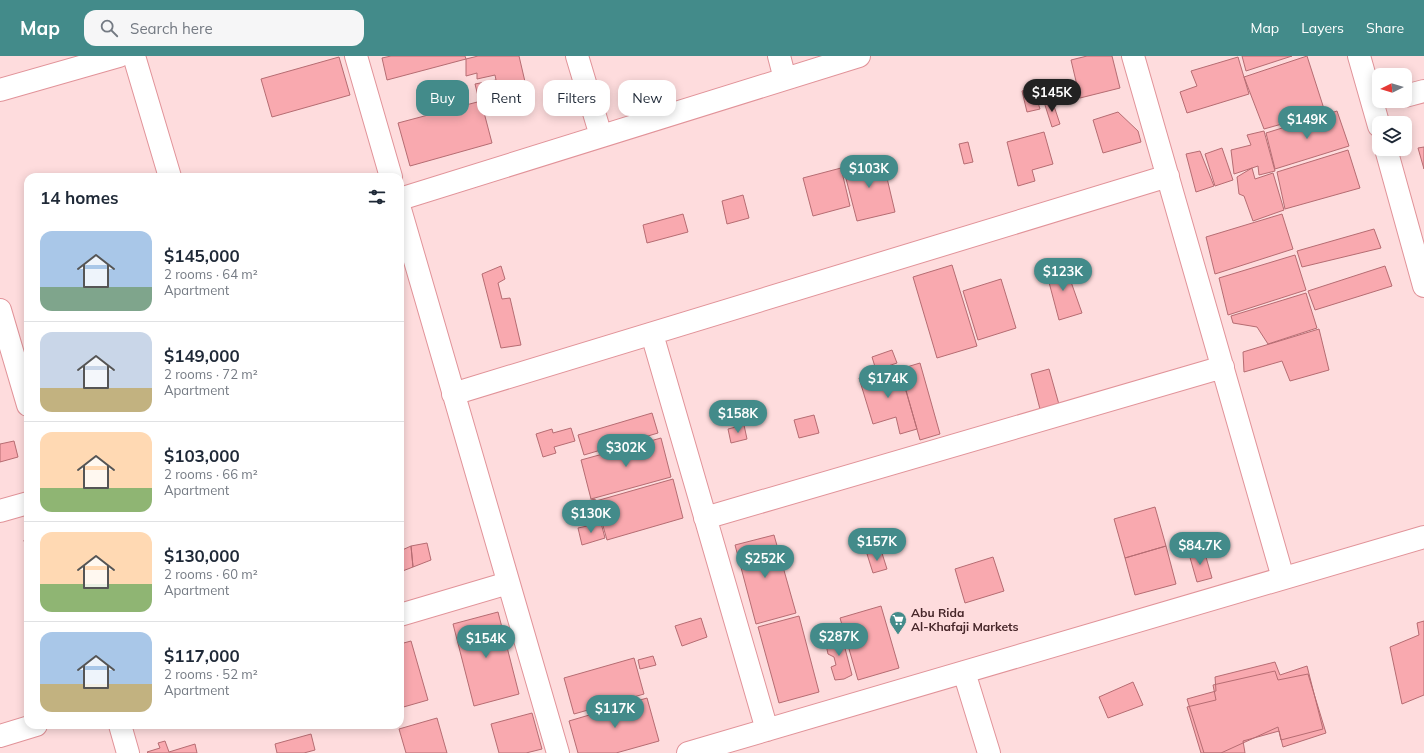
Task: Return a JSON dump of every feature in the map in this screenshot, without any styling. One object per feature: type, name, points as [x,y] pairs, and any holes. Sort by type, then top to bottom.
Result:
[{"type":"street","points":[[0,90],[119,56]]},
{"type":"street","points":[[134,56],[169,173]]},
{"type":"street","points":[[356,56],[390,173]]},
{"type":"street","points":[[577,56],[601,136]]},
{"type":"street","points":[[779,56],[785,79]]},
{"type":"street","points":[[404,198],[859,56]]},
{"type":"street","points":[[1133,56],[1283,578]]},
{"type":"street","points":[[1359,56],[1372,85]]},
{"type":"street","points":[[1412,94],[1424,91]]},
{"type":"street","points":[[1388,156],[1424,286]]},
{"type":"street","points":[[453,394],[1168,176]]},
{"type":"street","points":[[404,224],[558,753]]},
{"type":"street","points":[[0,310],[24,391]]},
{"type":"street","points":[[652,334],[768,730]]},
{"type":"street","points":[[705,518],[1223,367]]},
{"type":"street","points":[[0,511],[24,504]]},
{"type":"street","points":[[688,753],[1424,537]]},
{"type":"street","points":[[404,614],[508,583]]},
{"type":"street","points":[[964,672],[989,753]]},
{"type":"street","points":[[0,736],[24,729]]},
{"type":"street","points":[[121,729],[128,753]]},
{"type":"building","points":[[391,56],[465,56],[466,59],[387,80],[382,58]]},
{"type":"building","points":[[478,56],[519,56],[525,80],[496,80],[495,75],[477,79],[477,73],[466,76],[466,59]]},
{"type":"building","points":[[1087,56],[1112,56],[1120,88],[1080,98],[1071,60]]},
{"type":"building","points":[[1242,56],[1292,56],[1246,71]]},
{"type":"building","points":[[1307,56],[1325,112],[1264,129],[1244,77]]},
{"type":"building","points":[[339,57],[350,95],[272,117],[261,79]]},
{"type":"building","points":[[1238,57],[1249,94],[1187,113],[1180,92],[1197,86],[1191,71]]},
{"type":"building","points":[[1033,87],[1040,109],[1027,112],[1022,91]]},
{"type":"building","points":[[1052,100],[1060,124],[1052,127],[1044,102]]},
{"type":"building","points":[[477,102],[477,116],[485,116],[492,143],[410,166],[398,123],[424,116],[469,116],[469,104]]},
{"type":"building","points":[[1337,111],[1349,146],[1275,169],[1266,133]]},
{"type":"building","points":[[1118,112],[1138,131],[1141,142],[1103,153],[1093,120]]},
{"type":"building","points":[[1264,131],[1275,171],[1259,175],[1258,166],[1234,174],[1231,150],[1251,145],[1247,135]]},
{"type":"building","points":[[1044,132],[1053,164],[1032,170],[1035,181],[1018,186],[1007,142]]},
{"type":"building","points":[[968,142],[973,162],[964,164],[959,144]]},
{"type":"building","points":[[1424,147],[1424,169],[1418,148]]},
{"type":"building","points":[[1222,148],[1233,180],[1215,186],[1205,154]]},
{"type":"building","points":[[1348,150],[1360,188],[1285,209],[1277,172]]},
{"type":"building","points":[[1200,151],[1214,186],[1196,192],[1186,154]]},
{"type":"building","points":[[882,157],[895,212],[857,221],[843,167]]},
{"type":"building","points":[[841,168],[850,206],[813,216],[803,178]]},
{"type":"building","points":[[1252,168],[1255,179],[1273,173],[1284,210],[1253,221],[1244,196],[1239,194],[1237,177]]},
{"type":"building","points":[[743,195],[749,218],[727,224],[722,201]]},
{"type":"building","points":[[683,214],[688,232],[647,243],[643,225]]},
{"type":"building","points":[[1282,214],[1293,249],[1215,274],[1206,237]]},
{"type":"building","points":[[1374,229],[1381,248],[1302,267],[1297,251]]},
{"type":"building","points":[[1295,255],[1306,290],[1228,315],[1219,278]]},
{"type":"building","points":[[1064,262],[1082,313],[1059,320],[1046,271]]},
{"type":"building","points":[[952,265],[977,346],[937,358],[913,277]]},
{"type":"building","points":[[501,266],[505,279],[498,283],[502,299],[510,298],[521,345],[501,348],[482,274]]},
{"type":"building","points":[[1385,266],[1392,286],[1315,310],[1308,291]]},
{"type":"building","points":[[1001,279],[1016,328],[978,340],[963,291]]},
{"type":"building","points":[[1306,293],[1317,328],[1268,344],[1257,327],[1233,323],[1231,316]]},
{"type":"building","points":[[1319,329],[1329,370],[1290,381],[1282,361],[1244,372],[1243,352]]},
{"type":"building","points":[[892,350],[897,363],[876,370],[872,357]]},
{"type":"building","points":[[920,363],[940,434],[920,440],[900,369]]},
{"type":"building","points":[[899,367],[917,429],[900,434],[896,417],[873,424],[859,378]]},
{"type":"building","points":[[1049,369],[1060,408],[1041,413],[1031,374]]},
{"type":"building","points":[[652,413],[658,433],[584,455],[578,435]]},
{"type":"building","points":[[814,415],[819,433],[799,438],[794,420]]},
{"type":"building","points":[[744,425],[747,439],[731,443],[728,429]]},
{"type":"building","points":[[571,428],[575,441],[554,447],[556,453],[543,457],[536,434],[552,429],[553,433]]},
{"type":"building","points":[[661,438],[671,477],[591,499],[581,460]]},
{"type":"building","points":[[14,441],[18,457],[0,462],[0,444]]},
{"type":"building","points":[[673,479],[683,518],[607,540],[596,501]]},
{"type":"building","points":[[595,499],[598,515],[576,520],[572,505]]},
{"type":"building","points":[[1155,507],[1166,546],[1125,558],[1114,519]]},
{"type":"building","points":[[601,523],[605,538],[582,545],[578,528]]},
{"type":"building","points":[[774,535],[796,613],[756,624],[735,545]]},
{"type":"building","points":[[427,543],[431,560],[413,567],[411,546]]},
{"type":"building","points":[[411,546],[413,567],[404,570],[404,549]]},
{"type":"building","points":[[1166,546],[1176,584],[1135,595],[1125,558]]},
{"type":"building","points":[[881,550],[887,569],[873,573],[867,554]]},
{"type":"building","points":[[1204,550],[1212,578],[1197,582],[1189,554]]},
{"type":"building","points":[[993,557],[1004,591],[965,603],[955,569]]},
{"type":"building","points":[[881,606],[899,668],[858,680],[840,618]]},
{"type":"building","points":[[498,612],[519,694],[474,706],[453,624]]},
{"type":"building","points":[[799,616],[819,692],[779,703],[758,627]]},
{"type":"building","points":[[701,618],[707,637],[682,646],[675,626]]},
{"type":"building","points":[[1424,621],[1424,695],[1402,704],[1390,647],[1419,635],[1417,623]]},
{"type":"building","points":[[841,633],[852,675],[844,679],[835,680],[831,667],[836,665],[834,657],[828,654],[825,640]]},
{"type":"building","points":[[411,641],[428,700],[404,707],[404,643]]},
{"type":"building","points":[[653,656],[656,665],[640,669],[638,660]]},
{"type":"building","points":[[634,658],[644,694],[574,714],[564,678]]},
{"type":"building","points":[[1275,662],[1280,675],[1307,666],[1323,729],[1281,740],[1278,727],[1221,753],[1204,753],[1187,699],[1216,691],[1215,677]]},
{"type":"building","points":[[1275,671],[1278,680],[1308,674],[1326,733],[1283,747],[1279,731],[1243,741],[1245,753],[1201,753],[1187,707],[1216,700],[1213,685]]},
{"type":"building","points":[[1133,682],[1143,705],[1108,718],[1099,697]]},
{"type":"building","points":[[647,698],[659,741],[616,753],[578,753],[569,721]]},
{"type":"building","points":[[532,713],[542,749],[526,753],[499,753],[491,724]]},
{"type":"building","points":[[437,718],[447,753],[406,753],[399,729],[404,729],[404,728]]},
{"type":"building","points":[[311,734],[315,750],[304,753],[277,753],[275,744]]},
{"type":"building","points":[[165,741],[169,752],[195,744],[197,753],[147,752],[160,748],[158,743]]},
{"type":"place","name":"Abu Rida Al-Khafaji Markets","points":[[898,635]]}]
